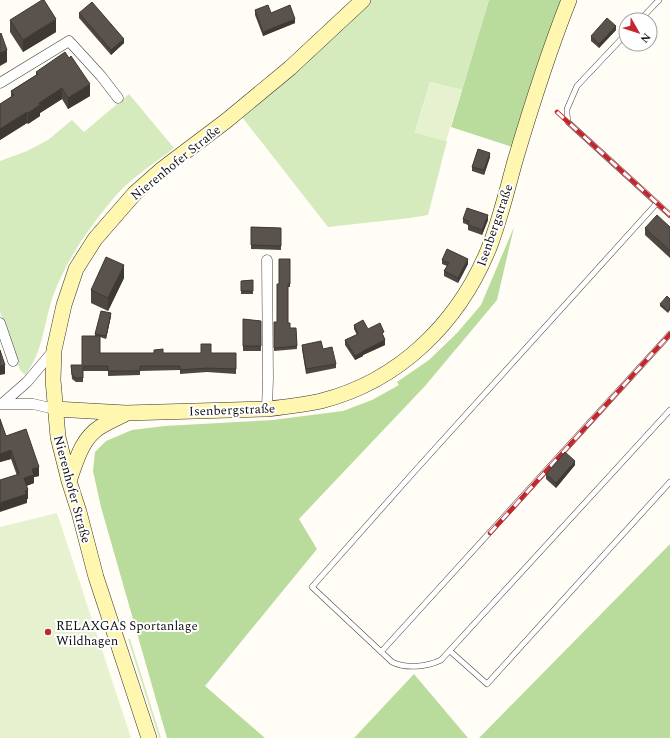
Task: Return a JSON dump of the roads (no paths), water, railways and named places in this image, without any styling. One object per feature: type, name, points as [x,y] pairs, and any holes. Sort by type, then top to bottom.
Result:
[{"type":"main road","name":"Nierenhofer Straße","points":[[149,738],[96,577],[58,437],[53,380],[54,350],[64,305],[76,269],[95,239],[114,215],[134,194],[161,170],[290,68],[363,0]]},
{"type":"main road","name":"Isenbergstraße","points":[[55,409],[126,413],[267,409],[320,401],[349,392],[372,381],[403,362],[422,347],[452,314],[473,282],[488,248],[497,225],[545,63],[569,0]]},
{"type":"main road","points":[[69,481],[82,447],[88,438],[99,427],[126,413]]},
{"type":"street","points":[[0,84],[69,41],[101,76],[118,98]]},
{"type":"street","points":[[267,260],[267,409]]},
{"type":"street","points":[[0,323],[13,361]]},
{"type":"street","points":[[1,404],[27,382],[54,350]]},
{"type":"street","points":[[1,404],[33,404],[55,409]]},
{"type":"lane","points":[[648,12],[659,0]]},
{"type":"lane","points":[[618,42],[577,86],[567,109],[568,122],[670,214]]},
{"type":"lane","points":[[657,203],[312,587],[381,652],[396,664],[410,666],[436,663],[450,651],[670,410]]},
{"type":"lane","points":[[381,652],[670,334]]},
{"type":"lane","points":[[450,651],[487,684],[670,482]]},
{"type":"railway","points":[[557,112],[670,215]]},
{"type":"railway","points":[[490,533],[670,334]]},
{"type":"place","name":"RELAXGAS Sportanlage Wildhagen","points":[[48,632]]}]
